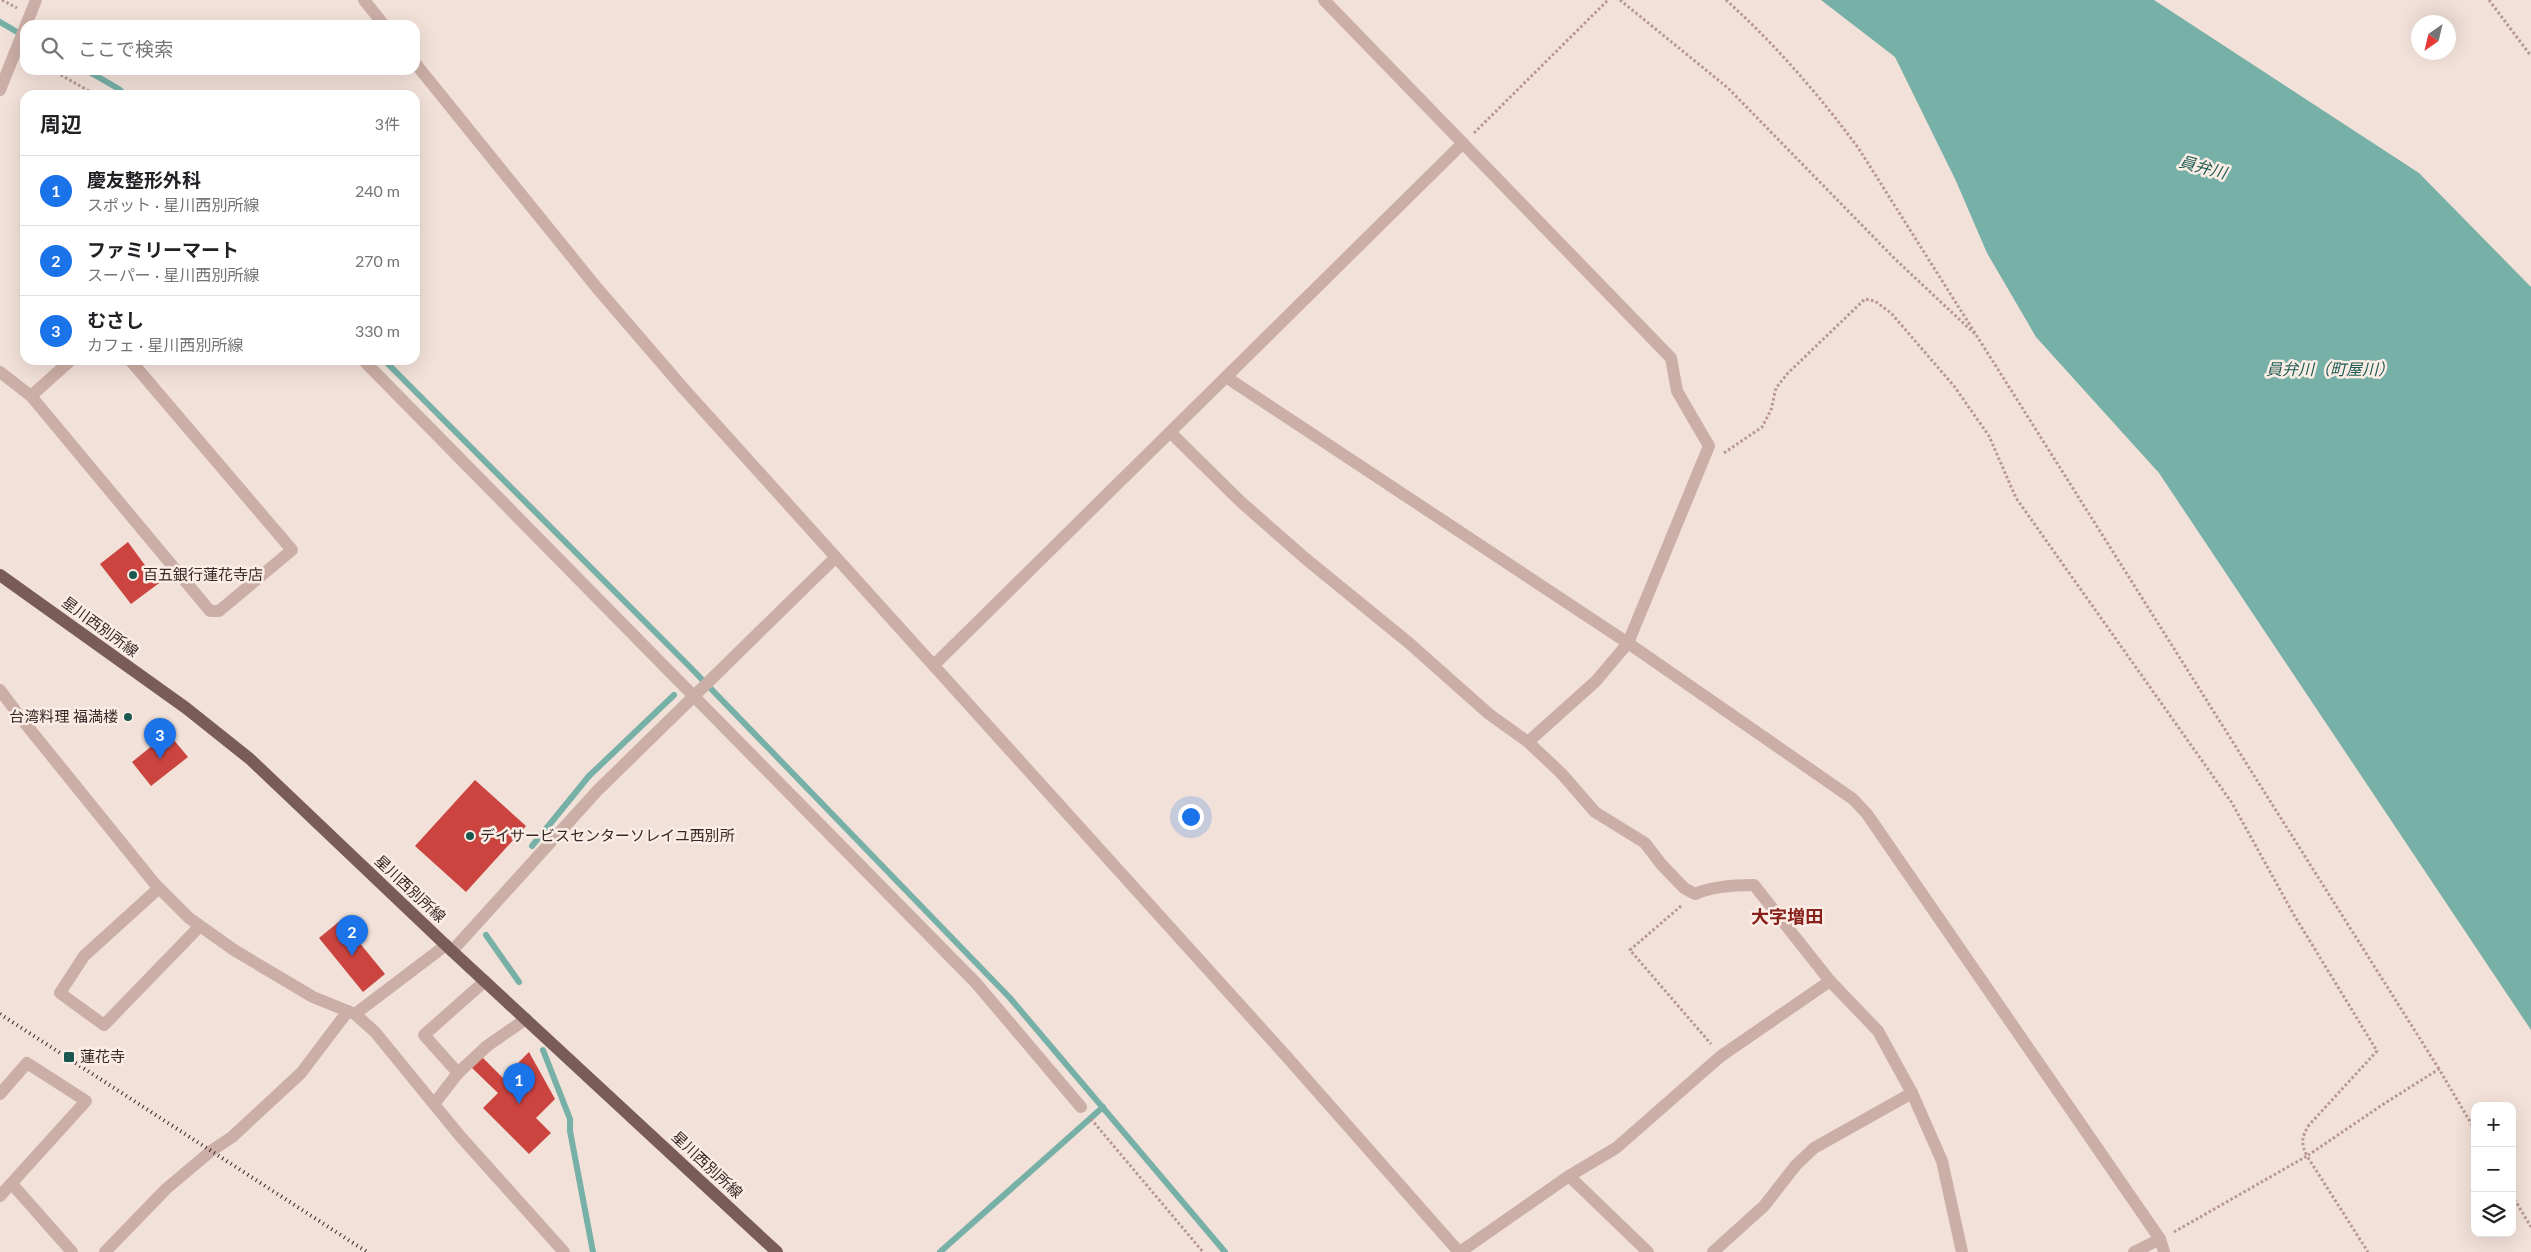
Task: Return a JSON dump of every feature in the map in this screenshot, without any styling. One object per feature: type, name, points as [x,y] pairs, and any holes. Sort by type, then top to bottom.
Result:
[{"type":"main road","name":"星川西別所線","points":[[0,575],[186,708],[250,759],[449,948],[777,1252]]},
{"type":"street","points":[[26,20],[36,0]]},
{"type":"street","points":[[364,0],[380,20]]},
{"type":"street","points":[[1324,0],[1671,358],[1677,391],[1709,446],[1628,643],[1596,681],[1528,742]]},
{"type":"street","points":[[0,90],[20,38]]},
{"type":"street","points":[[420,69],[628,324],[835,558],[934,665],[1287,1057],[1459,1252],[1569,1176],[1616,1148],[1721,1056],[1830,981]]},
{"type":"street","points":[[934,665],[1463,144]]},
{"type":"street","points":[[30,396],[64,365]]},
{"type":"street","points":[[0,372],[30,396],[210,611],[218,611],[292,550],[134,365]]},
{"type":"street","points":[[368,365],[976,983],[1081,1108]]},
{"type":"street","points":[[1226,377],[1628,643],[1853,799],[1867,814],[1961,948],[2160,1239],[2164,1252]]},
{"type":"street","points":[[1171,433],[1241,502],[1306,559],[1409,643],[1489,714],[1528,742],[1561,773],[1595,812],[1645,843],[1661,864],[1684,888],[1695,894],[1705,890],[1739,885],[1754,885],[1830,981],[1878,1031],[1912,1093],[1942,1161],[1962,1252]]},
{"type":"street","points":[[105,1252],[166,1189],[232,1137],[302,1073],[351,1012],[449,948],[597,791],[835,558]]},
{"type":"street","points":[[0,690],[159,888],[189,918],[234,950],[313,996],[351,1012],[375,1032],[434,1104],[564,1252]]},
{"type":"street","points":[[159,888],[84,956],[60,993],[104,1025],[200,926]]},
{"type":"street","points":[[458,1073],[424,1035],[485,981]]},
{"type":"street","points":[[434,1104],[458,1073],[487,1046],[526,1019]]},
{"type":"street","points":[[0,1094],[27,1063],[86,1101],[0,1196]]},
{"type":"street","points":[[1713,1252],[1764,1206],[1796,1165],[1814,1148],[1912,1093]]},
{"type":"street","points":[[1569,1176],[1648,1252]]},
{"type":"street","points":[[12,1184],[72,1252]]},
{"type":"street","points":[[2134,1252],[2160,1239]]},
{"type":"path","points":[[1463,144],[1608,0]]},
{"type":"path","points":[[1620,0],[1728,88],[1895,259],[1979,338]]},
{"type":"path","points":[[1726,0],[1827,106],[1860,149],[2471,1123]]},
{"type":"path","points":[[2489,0],[2531,56]]},
{"type":"path","points":[[61,75],[87,90]]},
{"type":"path","points":[[1702,462],[1722,455],[1747,440],[1762,427],[1771,410],[1776,388],[1788,372],[1865,299],[1875,301],[1898,320],[1954,386],[1989,436],[2016,498],[2232,803],[2294,915],[2378,1050],[2308,1125],[2302,1135],[2301,1143],[2307,1156],[2368,1252]]},
{"type":"path","points":[[1695,894],[1630,950],[1721,1056]]},
{"type":"path","points":[[2160,1239],[2307,1156],[2382,1105],[2439,1070]]},
{"type":"path","points":[[1099,1129],[1203,1252]]},
{"type":"path","points":[[2516,1202],[2531,1227]]},
{"type":"water","name":"員弁川（町屋川）","points":[[1821,0],[2154,0],[2419,173],[2531,287],[2531,1030],[2159,473],[2036,337],[1987,253],[1956,181],[1895,57]]},
{"type":"building","name":"百五銀行蓮花寺店","points":[[128,542],[147,568],[153,569],[162,581],[131,604],[100,564]]},
{"type":"building","points":[[168,733],[188,757],[151,786],[132,762]]},
{"type":"building","name":"デイサービスセンターソレイユ西別所","points":[[475,780],[526,826],[466,892],[415,846]]},
{"type":"building","points":[[341,920],[385,974],[363,992],[319,938]]},
{"type":"building","points":[[529,1052],[555,1099],[536,1118],[551,1133],[529,1154],[483,1108],[498,1093],[471,1067],[481,1056],[503,1078]]},
{"type":"waterway","points":[[0,22],[20,34]]},
{"type":"waterway","points":[[95,75],[120,90]]},
{"type":"waterway","points":[[389,365],[688,665],[1010,998],[1225,1252]]},
{"type":"waterway","points":[[532,846],[589,776],[674,695]]},
{"type":"waterway","points":[[486,935],[519,982]]},
{"type":"waterway","points":[[543,1050],[570,1119],[570,1131],[593,1252]]},
{"type":"waterway","points":[[940,1252],[1103,1107]]},
{"type":"railway","points":[[0,1014],[367,1252]]},
{"type":"place","name":"百五銀行蓮花寺店","points":[[133,575]]},
{"type":"place","name":"台湾料理 福満楼","points":[[128,717]]},
{"type":"place","name":"むさし","points":[[160,759]]},
{"type":"place","name":"デイサービスセンターソレイユ西別所","points":[[470,836]]},
{"type":"place","name":"ファミリーマート","points":[[352,956]]},
{"type":"place","name":"蓮花寺","points":[[69,1057]]},
{"type":"place","name":"慶友整形外科","points":[[519,1104]]},
{"type":"district","name":"大字増田","points":[[1787,917]]},
{"type":"water label","name":"員弁川","points":[[2203,167]]}]
